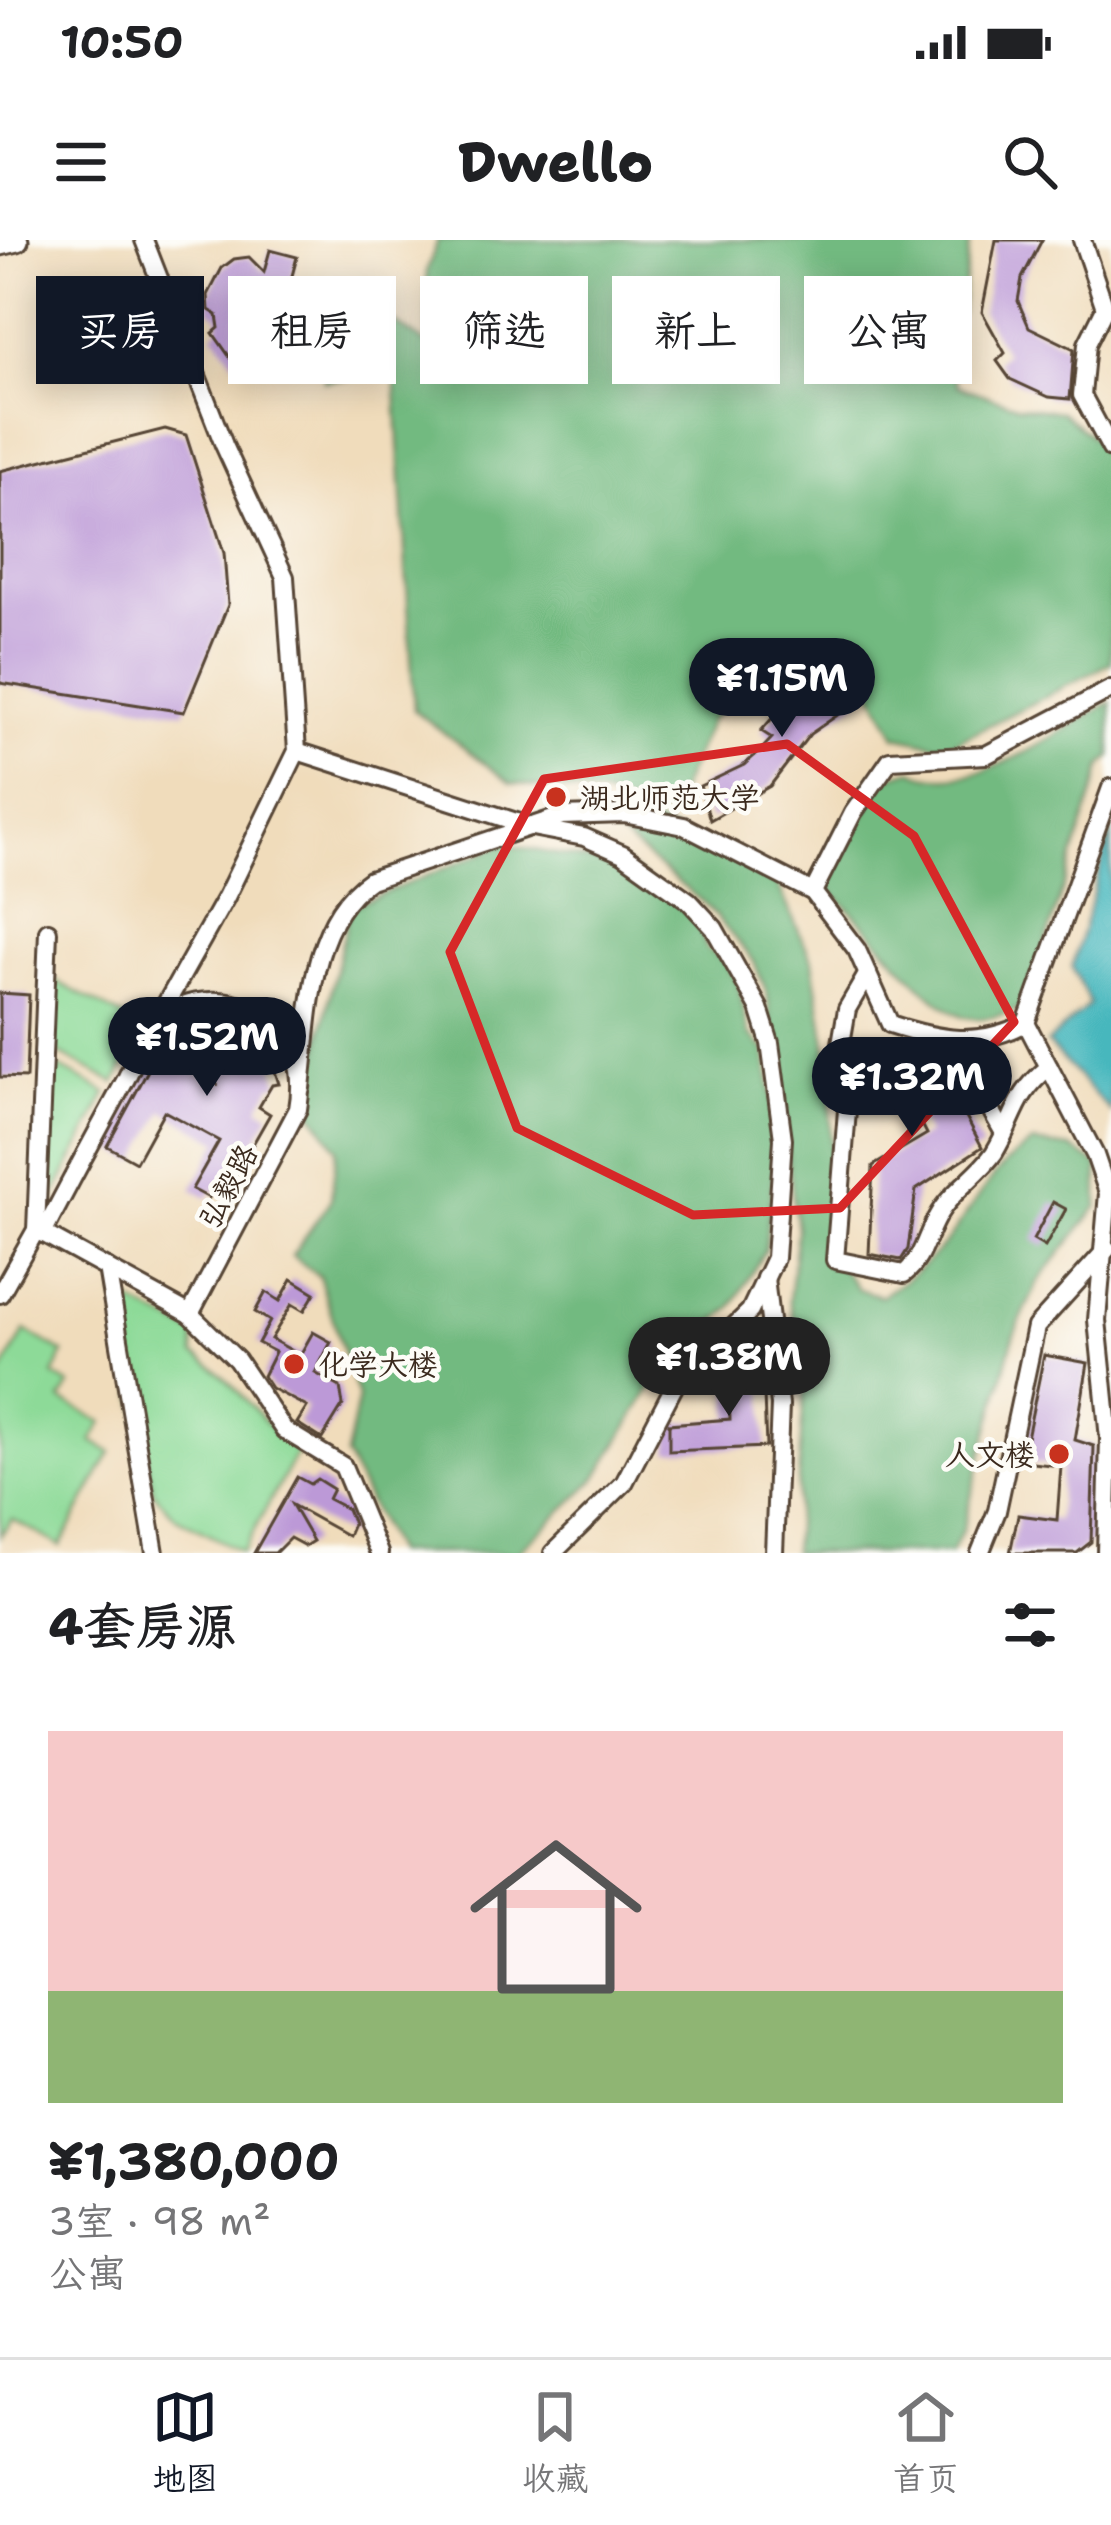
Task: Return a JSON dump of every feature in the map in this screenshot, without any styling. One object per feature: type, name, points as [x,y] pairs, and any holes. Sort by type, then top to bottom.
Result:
[{"type":"main road","points":[[0,244],[17,240]]},
{"type":"street","points":[[0,1294],[40,1232],[226,897],[298,751],[285,577],[224,445],[144,240]]},
{"type":"street","points":[[1082,240],[1108,310],[1088,344],[1082,395],[1111,448]]},
{"type":"street","points":[[1111,689],[986,755],[890,760],[853,813],[813,892],[857,950],[890,1024],[952,1040],[1000,1037],[1027,1023],[1111,788]]},
{"type":"street","points":[[298,751],[532,827],[584,837],[660,878],[714,928],[750,985],[770,1043],[783,1139],[775,1258],[750,1311],[676,1382],[624,1483],[553,1553]]},
{"type":"street","name":"弘毅路","points":[[190,1314],[295,1120],[323,946],[346,897],[370,880],[562,816],[624,814],[684,826],[813,892]]},
{"type":"street","points":[[40,1232],[48,931]]},
{"type":"street","points":[[868,973],[847,1009],[839,1055],[848,1098],[835,1261],[904,1274],[918,1263],[939,1213],[992,1155],[1027,1084],[1049,1066]]},
{"type":"street","points":[[154,1024],[188,1004],[220,1000],[248,1006],[286,1036],[300,1069],[302,1088]]},
{"type":"street","points":[[1027,1023],[1095,1155],[1108,1193],[1109,1250],[1097,1320],[1109,1439],[1106,1553]]},
{"type":"street","points":[[952,1040],[1004,1132]]},
{"type":"street","points":[[40,1232],[190,1314],[237,1360],[284,1430],[343,1466],[379,1553]]},
{"type":"street","points":[[980,1553],[997,1511],[1036,1327],[1109,1250]]},
{"type":"street","points":[[106,1268],[155,1553]]},
{"type":"street","points":[[765,1277],[780,1405],[771,1529],[774,1553]]},
{"type":"highlighted area","points":[[787,744],[914,836],[1014,1022],[840,1208],[693,1215],[517,1128],[450,952],[544,779]]},
{"type":"green space","points":[[438,240],[970,240],[966,276],[804,276],[804,384],[957,384],[1019,406],[1061,412],[1099,443],[1111,478],[1111,663],[946,747],[896,736],[850,647],[816,638],[711,719],[669,815],[601,795],[511,783],[414,710],[396,324],[420,340],[420,384],[588,384],[588,276],[427,276]]},
{"type":"green space","points":[[1111,702],[1111,757],[1102,766],[1025,1007],[984,1018],[954,1012],[918,983],[831,892],[829,880],[883,779],[912,770],[936,777],[987,769],[1041,744]]},
{"type":"green space","points":[[637,821],[654,821],[776,881],[813,962],[831,1073],[829,1252],[858,1289],[881,1296],[920,1268],[945,1243],[997,1172],[1033,1143],[1071,1148],[1098,1165],[1098,1206],[1038,1282],[1014,1335],[962,1531],[951,1553],[793,1553],[806,1363],[789,1301],[797,1229],[767,993],[753,960],[705,904],[618,834]]},
{"type":"green space","points":[[504,844],[633,869],[696,919],[707,949],[724,960],[738,983],[749,1034],[766,1050],[777,1140],[765,1250],[732,1307],[667,1362],[596,1479],[517,1553],[394,1553],[346,1456],[358,1397],[319,1276],[292,1256],[331,1199],[337,1149],[306,1103],[350,907]]},
{"type":"green space","points":[[52,979],[144,1028],[115,1083],[52,1050]]},
{"type":"green space","points":[[51,1063],[107,1093],[45,1213]]},
{"type":"green space","points":[[116,1295],[195,1334],[194,1355],[223,1376],[299,1449],[242,1552],[176,1518],[153,1492]]},
{"type":"green space","points":[[25,1331],[64,1353],[53,1375],[70,1385],[61,1400],[103,1422],[92,1441],[111,1452],[60,1546],[12,1519],[0,1536],[0,1377]]},
{"type":"water","points":[[1111,830],[1111,1112],[1047,1043],[1090,1004],[1072,967]]},
{"type":"building","points":[[996,240],[1042,240],[1022,278],[1018,301],[1029,327],[1074,349],[1070,399],[1049,397],[1010,379],[997,361],[1005,353],[982,312]]},
{"type":"building","points":[[270,250],[297,257],[292,276],[228,276],[228,354],[213,333],[219,328],[217,315],[209,310],[208,295],[222,268],[234,259],[249,257],[264,272]]},
{"type":"building","points":[[165,429],[186,435],[224,553],[228,605],[184,712],[0,683],[0,471]]},
{"type":"building","points":[[838,663],[858,701],[810,734],[770,786],[710,820],[700,786],[744,765],[760,751],[772,738],[761,731],[797,690]]},
{"type":"building","points":[[0,993],[29,995],[26,1078],[0,1077]]},
{"type":"building","points":[[219,1014],[219,1021],[236,1024],[238,1018],[258,1027],[254,1035],[265,1047],[274,1042],[284,1062],[273,1065],[279,1084],[272,1085],[259,1107],[270,1114],[224,1195],[213,1189],[209,1198],[192,1189],[219,1141],[164,1111],[136,1162],[107,1146],[159,1050],[217,1084],[197,1015]]},
{"type":"building","points":[[854,1041],[930,1048],[982,1147],[916,1190],[908,1249],[901,1260],[869,1254],[873,1166],[927,1134],[903,1087],[858,1082]]},
{"type":"building","points":[[1053,1202],[1066,1209],[1045,1247],[1033,1240]]},
{"type":"building","name":"化学大楼","points":[[292,1279],[315,1293],[304,1311],[292,1304],[271,1339],[300,1355],[313,1332],[331,1342],[315,1373],[340,1387],[343,1405],[322,1439],[297,1423],[307,1407],[271,1388],[263,1376],[275,1352],[258,1343],[270,1321],[255,1312],[266,1292],[280,1301]]},
{"type":"building","name":"人文楼","points":[[1044,1355],[1088,1363],[1075,1440],[1094,1446],[1091,1542],[1077,1553],[1010,1553],[1018,1515],[1057,1520],[1061,1466],[1022,1462]]},
{"type":"building","points":[[763,1368],[766,1447],[669,1451],[669,1424],[730,1419],[728,1369]]},
{"type":"building","points":[[297,1477],[310,1484],[317,1479],[333,1489],[328,1499],[347,1509],[353,1524],[348,1536],[292,1505],[313,1541],[305,1546],[290,1538],[275,1553],[254,1553]]},
{"type":"place","name":"湖北师范大学","points":[[556,797]]},
{"type":"place","name":"化学大楼","points":[[294,1364]]},
{"type":"place","name":"人文楼","points":[[1059,1454]]}]
